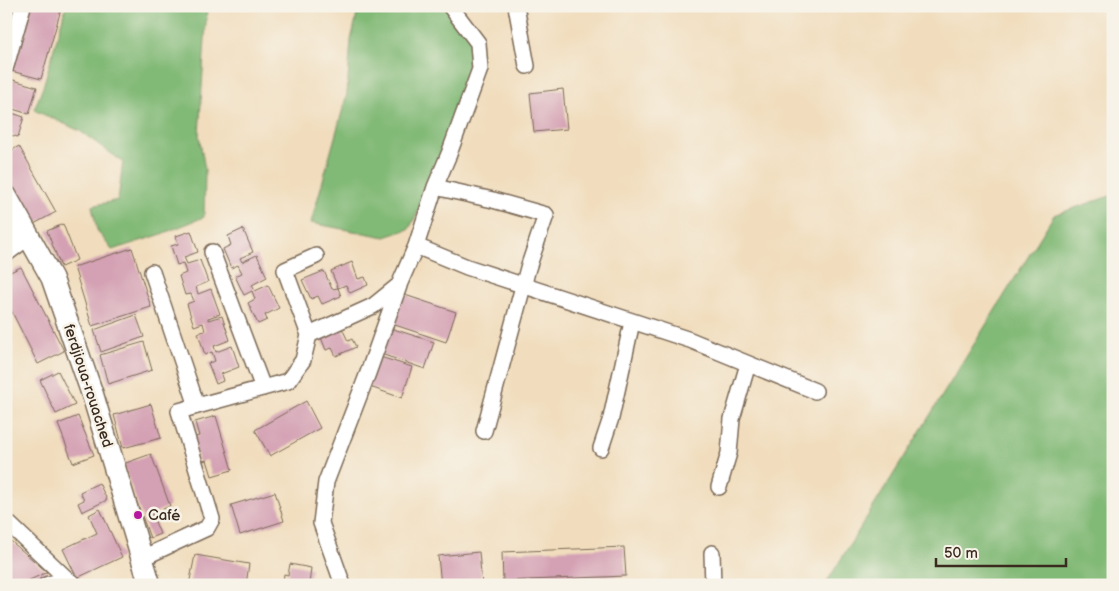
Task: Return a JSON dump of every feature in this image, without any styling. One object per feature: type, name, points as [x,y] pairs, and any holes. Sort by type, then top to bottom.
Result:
[{"type":"main road","name":"ferdjioua-rouached","points":[[6,196],[52,278],[93,396],[150,585]]},
{"type":"street","points":[[6,66],[23,6]]},
{"type":"street","points":[[343,585],[321,523],[326,482],[368,373],[399,285],[416,246],[434,187],[449,154],[480,68],[478,42],[450,6]]},
{"type":"street","points":[[516,6],[527,66]]},
{"type":"street","points":[[434,187],[493,200],[546,215],[528,268],[525,286],[484,431]]},
{"type":"street","points":[[6,231],[30,236]]},
{"type":"street","points":[[6,254],[30,236]]},
{"type":"street","points":[[416,246],[467,268],[690,340],[815,391]]},
{"type":"street","points":[[212,252],[263,388]]},
{"type":"street","points":[[142,558],[207,528],[212,518],[179,411],[288,380],[303,360],[309,335],[285,270],[316,256]]},
{"type":"street","points":[[152,272],[197,406]]},
{"type":"street","points":[[309,335],[373,306],[399,285]]},
{"type":"street","points":[[601,448],[611,418],[632,322]]},
{"type":"street","points":[[719,487],[729,453],[732,419],[748,364]]},
{"type":"street","points":[[6,521],[71,581]]},
{"type":"street","points":[[712,553],[713,585]]},
{"type":"street","points":[[46,585],[71,581]]},
{"type":"green space","points":[[66,6],[207,6],[199,135],[205,170],[204,217],[159,235],[112,250],[97,230],[92,206],[118,200],[123,162],[80,131],[34,110],[43,87]]},
{"type":"green space","points":[[359,6],[445,6],[468,28],[481,63],[449,154],[409,229],[385,237],[311,223],[347,94],[351,40]]},
{"type":"green space","points":[[1113,195],[1113,585],[825,585],[1054,215]]},
{"type":"building","points":[[30,6],[62,6],[41,79],[11,71]]},
{"type":"building","points":[[10,79],[37,87],[29,114],[6,107],[6,93]]},
{"type":"building","points":[[563,89],[567,129],[534,132],[530,93]]},
{"type":"building","points":[[6,111],[24,117],[18,137],[6,134]]},
{"type":"building","points":[[19,146],[56,212],[32,225],[6,178],[6,154]]},
{"type":"building","points":[[63,224],[77,260],[61,267],[47,231]]},
{"type":"building","points":[[243,229],[253,252],[240,258],[242,262],[257,255],[267,277],[252,285],[255,291],[268,285],[279,308],[265,315],[267,320],[258,324],[248,303],[255,299],[252,291],[244,295],[235,276],[242,273],[238,265],[231,268],[223,249],[231,245],[228,236]]},
{"type":"building","points":[[191,231],[198,252],[184,257],[187,264],[200,260],[208,282],[196,287],[198,294],[211,289],[220,314],[208,318],[208,320],[222,316],[230,340],[214,346],[216,352],[232,346],[239,367],[221,374],[223,381],[216,384],[208,363],[215,361],[212,352],[205,355],[198,333],[205,331],[203,323],[194,326],[187,304],[194,301],[191,294],[185,295],[179,276],[186,273],[183,263],[177,265],[171,246],[178,244],[176,236]]},
{"type":"building","points":[[132,248],[151,307],[92,326],[74,267]]},
{"type":"building","points":[[352,262],[358,279],[365,277],[368,285],[350,293],[346,285],[338,288],[331,271]]},
{"type":"building","points":[[21,267],[64,351],[38,364],[6,300],[6,274]]},
{"type":"building","points":[[324,271],[332,289],[338,288],[341,296],[322,304],[318,296],[311,299],[302,280]]},
{"type":"building","points":[[399,293],[456,312],[446,342],[389,323]]},
{"type":"building","points":[[136,315],[144,337],[101,352],[94,330]]},
{"type":"building","points":[[341,326],[348,341],[352,339],[356,347],[336,356],[332,348],[326,350],[320,335]]},
{"type":"building","points":[[387,327],[434,342],[425,369],[378,353]]},
{"type":"building","points":[[144,342],[152,370],[108,384],[100,355]]},
{"type":"building","points":[[377,356],[412,367],[402,398],[367,386]]},
{"type":"building","points":[[58,371],[75,405],[56,414],[40,380]]},
{"type":"building","points":[[306,401],[320,428],[270,456],[255,430]]},
{"type":"building","points":[[151,404],[161,438],[123,448],[114,415]]},
{"type":"building","points":[[78,416],[94,455],[73,463],[58,424]]},
{"type":"building","points":[[216,416],[232,470],[212,476],[207,460],[199,462],[192,438],[199,436],[195,422]]},
{"type":"building","points":[[151,454],[170,506],[152,514],[160,534],[150,538],[123,464]]},
{"type":"building","points":[[99,483],[107,500],[82,512],[78,503],[84,500],[80,492]]},
{"type":"building","points":[[275,492],[284,521],[240,535],[231,505]]},
{"type":"building","points":[[100,509],[122,557],[77,578],[63,549],[97,533],[89,515]]},
{"type":"building","points":[[6,537],[47,572],[19,585],[6,585]]},
{"type":"building","points":[[624,547],[626,576],[503,581],[502,552]]},
{"type":"building","points":[[479,552],[482,585],[441,585],[438,556]]},
{"type":"building","points":[[195,555],[249,564],[246,585],[189,585]]},
{"type":"building","points":[[290,564],[311,568],[309,585],[285,585],[286,582],[283,581],[284,574],[288,575]]},
{"type":"place","name":"Café","points":[[138,515]]}]
